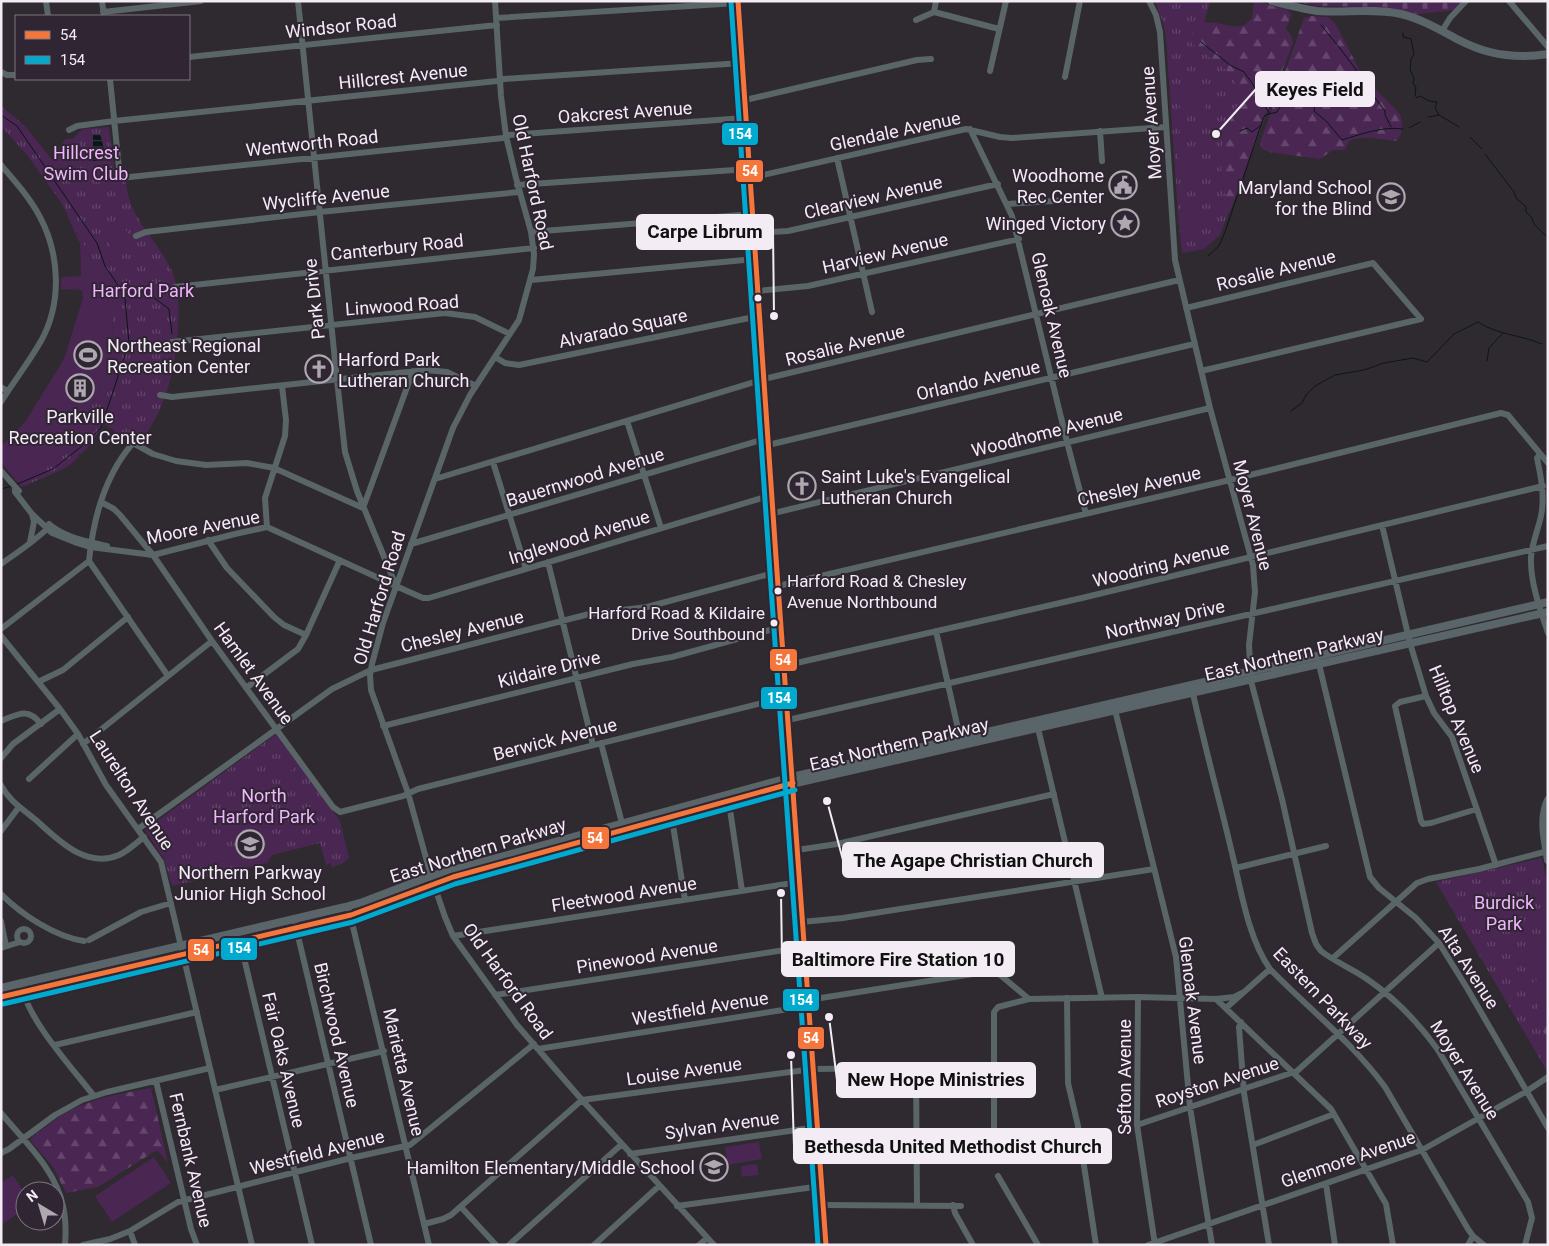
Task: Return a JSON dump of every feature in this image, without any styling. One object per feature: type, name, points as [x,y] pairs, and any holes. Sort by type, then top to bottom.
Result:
[{"type":"main road","points":[[1272,1],[1317,10],[1370,11],[1399,14],[1419,19],[1466,44],[1491,53],[1516,56],[1548,54]]},
{"type":"main road","points":[[738,2],[826,1245]]},
{"type":"main road","name":"East Northern Parkway","points":[[1,988],[348,906],[432,880],[793,780],[1318,661],[1409,639],[1470,620],[1548,602]]},
{"type":"main road","name":"East Northern Parkway","points":[[1409,639],[1472,629],[1544,613]]},
{"type":"main road","points":[[1470,620],[1472,629]]},
{"type":"main road","points":[[1548,800],[1542,824],[1548,860]]},
{"type":"main road","name":"East Northern Parkway","points":[[1,997],[351,915],[432,880]]},
{"type":"street","points":[[46,1],[48,15]]},
{"type":"street","points":[[102,1],[104,14],[201,1]]},
{"type":"street","name":"Park Drive","points":[[298,1],[345,452],[363,508],[396,586]]},
{"type":"street","name":"Old Harford Road","points":[[495,1],[506,136],[531,232],[534,264],[521,314],[456,420],[383,623],[371,670],[372,695],[408,793],[432,880],[453,936],[517,1025],[630,1154],[714,1245]]},
{"type":"street","points":[[934,12],[936,1]]},
{"type":"street","points":[[990,71],[1006,1]]},
{"type":"street","points":[[1065,77],[1080,1]]},
{"type":"street","name":"Moyer Avenue","points":[[1149,1],[1156,14],[1160,32],[1174,250],[1179,280],[1210,408],[1251,557],[1255,585],[1250,636],[1251,675],[1314,940],[1321,951],[1367,979],[1406,1009],[1426,1032],[1524,1195],[1530,1209],[1532,1222],[1525,1245]]},
{"type":"street","points":[[1442,31],[1450,18],[1466,1]]},
{"type":"street","points":[[1509,1],[1548,47]]},
{"type":"street","name":"Windsor Road","points":[[190,57],[497,22],[738,2]]},
{"type":"street","points":[[916,20],[934,12],[1000,29]]},
{"type":"street","points":[[744,100],[918,60],[931,59]]},
{"type":"street","name":"Hillcrest Avenue","points":[[69,130],[77,126],[114,121],[501,80],[742,63]]},
{"type":"street","points":[[1,72],[7,75],[15,75]]},
{"type":"street","points":[[110,80],[114,121]]},
{"type":"street","name":"Oakcrest Avenue","points":[[506,136],[745,118]]},
{"type":"street","name":"Wentworth Road","points":[[114,121],[120,178],[506,136]]},
{"type":"street","name":"Glendale Avenue","points":[[518,185],[750,173],[837,158],[970,129],[1007,138],[1166,127]]},
{"type":"street","name":"Glenoak Avenue","points":[[970,129],[1008,204],[1086,514]]},
{"type":"street","points":[[1100,131],[1102,161]]},
{"type":"street","points":[[837,158],[872,312]]},
{"type":"street","points":[[1,165],[28,197],[42,220],[50,243],[57,284],[53,308],[44,335],[28,363],[1,402]]},
{"type":"street","name":"Clearview Avenue","points":[[754,233],[788,231],[998,184]]},
{"type":"street","name":"Wycliffe Avenue","points":[[136,236],[146,232],[320,212],[520,192]]},
{"type":"street","points":[[1008,204],[1067,200]]},
{"type":"street","points":[[531,232],[753,214]]},
{"type":"street","name":"Harview Avenue","points":[[758,291],[797,288],[1018,240]]},
{"type":"street","name":"Canterbury Road","points":[[175,287],[534,248]]},
{"type":"street","points":[[531,280],[755,259]]},
{"type":"street","name":"Rosalie Avenue","points":[[1186,308],[1373,263],[1421,319],[1201,371]]},
{"type":"street","name":"Rosalie Avenue","points":[[434,479],[764,380],[1179,280]]},
{"type":"street","name":"Linwood Road","points":[[172,342],[454,314],[481,319],[510,334]]},
{"type":"street","name":"Alvarado Square","points":[[495,357],[505,363],[519,364],[759,316]]},
{"type":"street","name":"Orlando Avenue","points":[[768,441],[1194,344]]},
{"type":"street","points":[[160,395],[172,397],[413,371],[440,370],[476,386]]},
{"type":"street","points":[[168,676],[89,561],[95,520],[101,502],[113,472],[133,443],[153,454],[176,461],[206,465],[247,463],[274,468],[363,508],[369,496],[413,371]]},
{"type":"street","points":[[268,527],[265,498],[285,436],[286,420],[282,386]]},
{"type":"street","points":[[1,387],[7,391]]},
{"type":"street","name":"Woodhome Avenue","points":[[774,513],[1210,408]]},
{"type":"street","name":"Chesley Avenue","points":[[778,586],[1230,480],[1505,413],[1540,454]]},
{"type":"street","points":[[628,421],[661,528]]},
{"type":"street","name":"Bauernwood Avenue","points":[[411,544],[644,475],[768,441]]},
{"type":"street","points":[[1548,463],[1540,454],[1537,458],[1542,486],[1541,514],[1532,550],[1532,573],[1538,604],[1544,613],[1548,633]]},
{"type":"street","points":[[493,462],[526,569]]},
{"type":"street","points":[[1,471],[47,526]]},
{"type":"street","name":"Woodring Avenue","points":[[784,664],[792,664],[936,631],[1542,486]]},
{"type":"street","points":[[15,489],[32,514],[47,526]]},
{"type":"street","name":"Inglewood Avenue","points":[[396,586],[423,598],[429,598],[772,495]]},
{"type":"street","name":"Hamlet Avenue","points":[[101,502],[114,509],[120,515],[153,555],[212,641],[333,806]]},
{"type":"street","points":[[30,542],[34,522],[32,514]]},
{"type":"street","name":"Hilltop Avenue","points":[[1382,525],[1409,639],[1426,696],[1434,712],[1452,737],[1496,865]]},
{"type":"street","points":[[1,564],[30,542],[37,539],[47,526]]},
{"type":"street","name":"Moore Avenue","points":[[47,526],[91,544],[153,555],[208,540],[268,527],[396,586]]},
{"type":"street","points":[[208,540],[227,568],[278,621],[306,635]]},
{"type":"street","name":"Northway Drive","points":[[788,720],[1548,546]]},
{"type":"street","points":[[246,688],[295,652],[306,635],[340,560]]},
{"type":"street","points":[[1,629],[89,561]]},
{"type":"street","points":[[548,562],[594,745]]},
{"type":"street","name":"Chesley Avenue","points":[[138,829],[332,689],[371,670],[599,612],[647,607],[777,572]]},
{"type":"street","points":[[38,682],[63,670],[128,617]]},
{"type":"street","name":"Kildaire Drive","points":[[383,726],[633,664],[672,657],[781,627]]},
{"type":"street","points":[[936,631],[961,742]]},
{"type":"street","name":"Laurelton Avenue","points":[[1,636],[78,734],[106,785],[161,862],[252,1245]]},
{"type":"street","points":[[84,744],[212,641]]},
{"type":"street","name":"Alta Avenue","points":[[1318,661],[1368,872],[1376,885],[1416,918],[1439,944],[1467,988],[1548,1128]]},
{"type":"street","name":"Eastern Parkway","points":[[1192,689],[1236,868],[1260,954],[1270,969],[1361,1057],[1378,1076],[1473,1236],[1484,1245]]},
{"type":"street","points":[[1426,696],[1396,705],[1395,708],[1420,816],[1424,824],[1441,821],[1477,809]]},
{"type":"street","name":"Berwick Avenue","points":[[333,806],[337,811],[342,812],[418,789],[786,697]]},
{"type":"street","name":"Glenoak Avenue","points":[[1114,707],[1176,957],[1190,1107],[1212,1245]]},
{"type":"street","points":[[1,758],[13,744],[60,710]]},
{"type":"street","points":[[1,720],[24,713],[33,715],[41,724]]},
{"type":"street","name":"Sefton Avenue","points":[[1037,724],[1102,998]]},
{"type":"street","points":[[29,779],[78,734]]},
{"type":"street","points":[[601,743],[623,827]]},
{"type":"street","points":[[1,785],[19,807],[61,844],[75,852],[92,857],[105,858],[117,856],[144,837]]},
{"type":"street","points":[[797,850],[837,844],[1054,794]]},
{"type":"street","points":[[728,797],[742,891]]},
{"type":"street","points":[[1,831],[19,807]]},
{"type":"street","points":[[672,814],[685,900]]},
{"type":"street","points":[[1236,868],[1326,846]]},
{"type":"street","points":[[1333,958],[1417,883],[1547,852]]},
{"type":"street","points":[[802,922],[852,917],[1154,869]]},
{"type":"street","name":"Fleetwood Avenue","points":[[453,936],[799,882]]},
{"type":"street","points":[[1,894],[18,909],[55,931],[66,937],[86,941],[142,912],[171,903]]},
{"type":"street","name":"Marietta Avenue","points":[[348,906],[429,1245]]},
{"type":"street","name":"Birchwood Avenue","points":[[294,919],[371,1245]]},
{"type":"street","points":[[1,921],[4,947],[20,942]]},
{"type":"street","name":"Fair Oaks Avenue","points":[[240,941],[312,1245]]},
{"type":"street","name":"Royston Avenue","points":[[1136,1124],[1297,1071],[1439,944]]},
{"type":"street","name":"Pinewood Avenue","points":[[495,995],[804,947]]},
{"type":"street","points":[[1226,1008],[1270,969]]},
{"type":"street","name":"Westfield Avenue","points":[[83,1245],[130,1231],[171,1205],[184,1201],[294,1172],[410,1145],[536,1046],[808,1003],[992,971],[999,974],[1029,999]]},
{"type":"street","points":[[21,984],[34,1017],[94,1096]]},
{"type":"street","points":[[994,1136],[993,1015],[998,1006],[1029,999],[1216,999],[1234,997],[1242,993]]},
{"type":"street","points":[[1067,998],[1068,1083],[1078,1126],[1096,1245]]},
{"type":"street","name":"Sefton Avenue","points":[[1138,998],[1136,1124],[1152,1244]]},
{"type":"street","points":[[1216,999],[1327,1105],[1334,1114],[1388,1208],[1393,1245]]},
{"type":"street","points":[[55,1045],[197,1012]]},
{"type":"street","points":[[1241,1022],[1239,1027],[1244,1088],[1269,1245]]},
{"type":"street","points":[[216,1090],[384,1051]]},
{"type":"street","name":"Louise Avenue","points":[[582,1100],[813,1069],[994,1067]]},
{"type":"street","points":[[1,1153],[54,1115],[75,1103],[94,1096],[210,1068]]},
{"type":"street","points":[[916,1068],[916,1205]]},
{"type":"street","name":"Glenmore Avenue","points":[[1152,1244],[1422,1150],[1479,1119],[1548,1077]]},
{"type":"street","name":"Fernbank Avenue","points":[[156,1081],[191,1230],[197,1245]]},
{"type":"street","points":[[424,1224],[447,1218],[582,1100]]},
{"type":"street","points":[[1,1113],[41,1161],[57,1186],[64,1212],[65,1245]]},
{"type":"street","points":[[1252,1145],[1334,1114]]},
{"type":"street","name":"Sylvan Avenue","points":[[630,1154],[817,1126]]},
{"type":"street","points":[[818,1138],[1014,1136]]},
{"type":"street","points":[[509,1245],[622,1144]]},
{"type":"street","points":[[998,1176],[1038,1245]]},
{"type":"street","points":[[1326,1184],[1336,1245]]},
{"type":"street","points":[[594,1245],[659,1186]]},
{"type":"street","points":[[677,1206],[821,1186]]},
{"type":"street","points":[[823,1205],[961,1206]]},
{"type":"street","points":[[953,1205],[955,1213],[973,1245]]},
{"type":"street","points":[[461,1207],[496,1245]]},
{"type":"street","points":[[130,1231],[135,1245]]},
{"type":"street","points":[[1468,1245],[1473,1236]]},
{"type":"street","points":[[699,1245],[708,1238]]},
{"type":"green space","points":[[1155,1],[1210,1],[1203,27],[1242,38],[1251,25],[1257,2],[1286,9],[1280,41],[1293,42],[1220,235],[1204,249],[1182,253],[1166,37]]},
{"type":"green space","points":[[1293,1],[1464,1],[1455,10],[1417,14],[1383,7],[1317,6]]},
{"type":"green space","points":[[1254,3],[1286,9],[1292,14],[1286,29],[1291,35],[1293,42],[1229,214],[1223,185],[1221,156],[1226,130],[1237,105],[1238,91],[1236,83],[1228,72],[1193,45],[1191,38],[1196,23],[1211,22],[1236,27],[1244,25],[1252,18]]},
{"type":"green space","points":[[1311,16],[1328,17],[1335,23],[1359,69],[1374,88],[1400,114],[1402,122],[1401,134],[1397,141],[1366,138],[1354,139],[1349,141],[1345,150],[1333,150],[1320,159],[1269,152],[1262,149],[1260,143],[1304,18]]},
{"type":"green space","points":[[1195,84],[1202,88],[1206,98],[1205,109],[1180,112],[1178,109],[1180,107],[1177,86]]},
{"type":"green space","points":[[1,106],[25,126],[53,161],[65,139],[72,139],[83,129],[109,127],[116,182],[126,180],[131,205],[136,215],[170,267],[176,282],[179,314],[177,346],[167,391],[155,420],[137,446],[104,424],[87,449],[70,465],[22,487],[13,477],[29,472],[63,455],[84,441],[102,422],[88,412],[107,370],[112,351],[113,333],[107,298],[94,265],[77,232],[75,233],[63,205],[27,155],[1,126]]},
{"type":"green space","points":[[1179,121],[1181,124],[1192,122],[1196,125],[1196,133],[1188,140],[1180,137],[1177,124]]},
{"type":"green space","points":[[1180,154],[1182,156],[1197,156],[1199,169],[1194,175],[1186,176],[1181,174],[1180,159],[1177,157]]},
{"type":"green space","points":[[1190,207],[1200,214],[1203,222],[1201,227],[1185,229],[1182,226],[1184,224],[1183,211]]},
{"type":"green space","points":[[121,221],[132,241],[112,250],[102,230]]},
{"type":"green space","name":"Northeast Regional Recreation Center","points":[[77,232],[102,281],[111,315],[113,332],[112,351],[101,386],[88,411],[102,422],[84,440],[63,455],[29,473],[17,478],[13,477],[1,462],[1,446],[25,422],[64,359],[83,298],[82,290],[61,289],[61,277],[81,276],[80,244],[75,233]]},
{"type":"green space","name":"North Harford Park","points":[[276,734],[340,821],[349,858],[342,864],[332,867],[331,863],[326,865],[320,843],[272,855],[267,863],[172,886],[164,859],[145,830]]},
{"type":"green space","points":[[288,759],[295,768],[279,779],[272,769]]},
{"type":"green space","points":[[255,764],[255,769],[267,788],[258,797],[247,798],[237,792],[230,782],[231,779]]},
{"type":"green space","points":[[172,822],[176,822],[182,835],[180,843],[170,848],[158,833],[159,830]]},
{"type":"green space","points":[[208,844],[216,844],[223,850],[218,865],[215,867],[198,859],[201,849]]},
{"type":"green space","name":"Burdick Park","points":[[1542,858],[1548,886],[1547,1071],[1436,882]]},
{"type":"green space","points":[[1543,937],[1548,942],[1548,1005],[1539,1010],[1537,1006],[1539,1003],[1532,983],[1539,978],[1520,958]]},
{"type":"green space","points":[[1548,1007],[1548,1044],[1540,1023],[1542,1021],[1542,1012]]},
{"type":"green space","points":[[151,1088],[168,1163],[157,1150],[98,1187],[66,1193],[65,1181],[60,1181],[53,1167],[30,1140],[60,1117],[79,1106],[109,1096]]},
{"type":"green space","points":[[759,1142],[762,1159],[728,1165],[725,1147]]},
{"type":"green space","points":[[154,1157],[171,1183],[112,1222],[95,1196]]},
{"type":"green space","points":[[757,1164],[759,1175],[742,1177],[741,1166]]},
{"type":"green space","points":[[13,1175],[17,1181],[15,1181],[15,1216],[1,1225],[1,1183]]},
{"type":"shaded area","points":[[100,134],[107,160],[93,161],[93,135]]},
{"type":"waterway","points":[[1321,25],[1357,71]]},
{"type":"waterway","points":[[1403,33],[1403,37],[1411,39],[1414,54],[1411,59],[1410,70],[1416,87],[1415,95],[1417,98],[1420,96],[1429,101],[1437,102],[1435,108],[1439,115]]},
{"type":"waterway","points":[[1201,42],[1230,65],[1244,72],[1269,113]]},
{"type":"waterway","points":[[1360,78],[1385,111],[1391,127]]},
{"type":"waterway","points":[[1208,256],[1219,246],[1225,232],[1263,119],[1265,115],[1277,112],[1284,101],[1296,104],[1314,101],[1314,111],[1327,122],[1342,140],[1380,130],[1403,129]]},
{"type":"waterway","points":[[1,115],[17,126],[97,243],[105,266],[125,299],[129,343],[101,428],[53,469],[15,485]]},
{"type":"waterway","points":[[1428,117],[1439,115],[1459,127]]},
{"type":"waterway","points":[[1409,128],[1420,122]]},
{"type":"waterway","points":[[1240,131],[1247,128],[1252,132],[1260,126]]},
{"type":"waterway","points":[[1470,137],[1482,149]]},
{"type":"waterway","points":[[1485,154],[1514,192],[1516,198],[1526,207],[1526,212],[1532,218],[1534,224],[1548,238]]},
{"type":"waterway","points":[[123,296],[153,285]]},
{"type":"waterway","points":[[150,287],[153,297],[169,309],[172,334]]},
{"type":"waterway","points":[[1291,411],[1302,403],[1306,395],[1315,386],[1335,375],[1413,358],[1427,362],[1454,334],[1478,322],[1493,330],[1542,344]]},
{"type":"waterway","points":[[1487,361],[1489,348],[1503,333]]},
{"type":"waterway","points":[[1,489],[12,486]]},
{"type":"transit line","name":"54","points":[[738,1],[826,1245]]},
{"type":"transit line","name":"154","points":[[731,2],[818,1245]]},
{"type":"transit line","name":"54","points":[[1,997],[351,915],[453,877],[793,783]]},
{"type":"transit line","name":"154","points":[[3,1004],[353,922],[455,884],[795,790]]},
{"type":"place","name":"Keyes Field","points":[[1216,134]]},
{"type":"place","name":"Woodhome Rec Center","points":[[1123,185]]},
{"type":"place","name":"Maryland School for the Blind","points":[[1391,197]]},
{"type":"place","name":"Winged Victory","points":[[1125,223]]},
{"type":"place","name":"Carpe Librum","points":[[774,316]]},
{"type":"place","name":"Northeast Regional Recreation Center","points":[[88,355]]},
{"type":"place","name":"Harford Park Lutheran Church","points":[[319,369]]},
{"type":"place","name":"Parkville Recreation Center","points":[[80,388]]},
{"type":"place","name":"Saint Luke's Evangelical Lutheran Church","points":[[802,486]]},
{"type":"place","name":"Harford Road & Chesley Avenue Northbound","points":[[778,591]]},
{"type":"place","name":"Harford Road & Kildaire Drive Southbound","points":[[774,623]]},
{"type":"place","name":"The Agape Christian Church","points":[[827,801]]},
{"type":"place","name":"Northern Parkway Junior High School","points":[[250,844]]},
{"type":"place","name":"Baltimore Fire Station 10","points":[[781,893]]},
{"type":"place","name":"New Hope Ministries","points":[[829,1017]]},
{"type":"place","name":"Bethesda United Methodist Church","points":[[791,1055]]},
{"type":"place","name":"Hamilton Elementary/Middle School","points":[[714,1167]]},
{"type":"park label","name":"Hillcrest Swim Club","points":[[86,162]]},
{"type":"park label","name":"Harford Park","points":[[143,290]]}]
